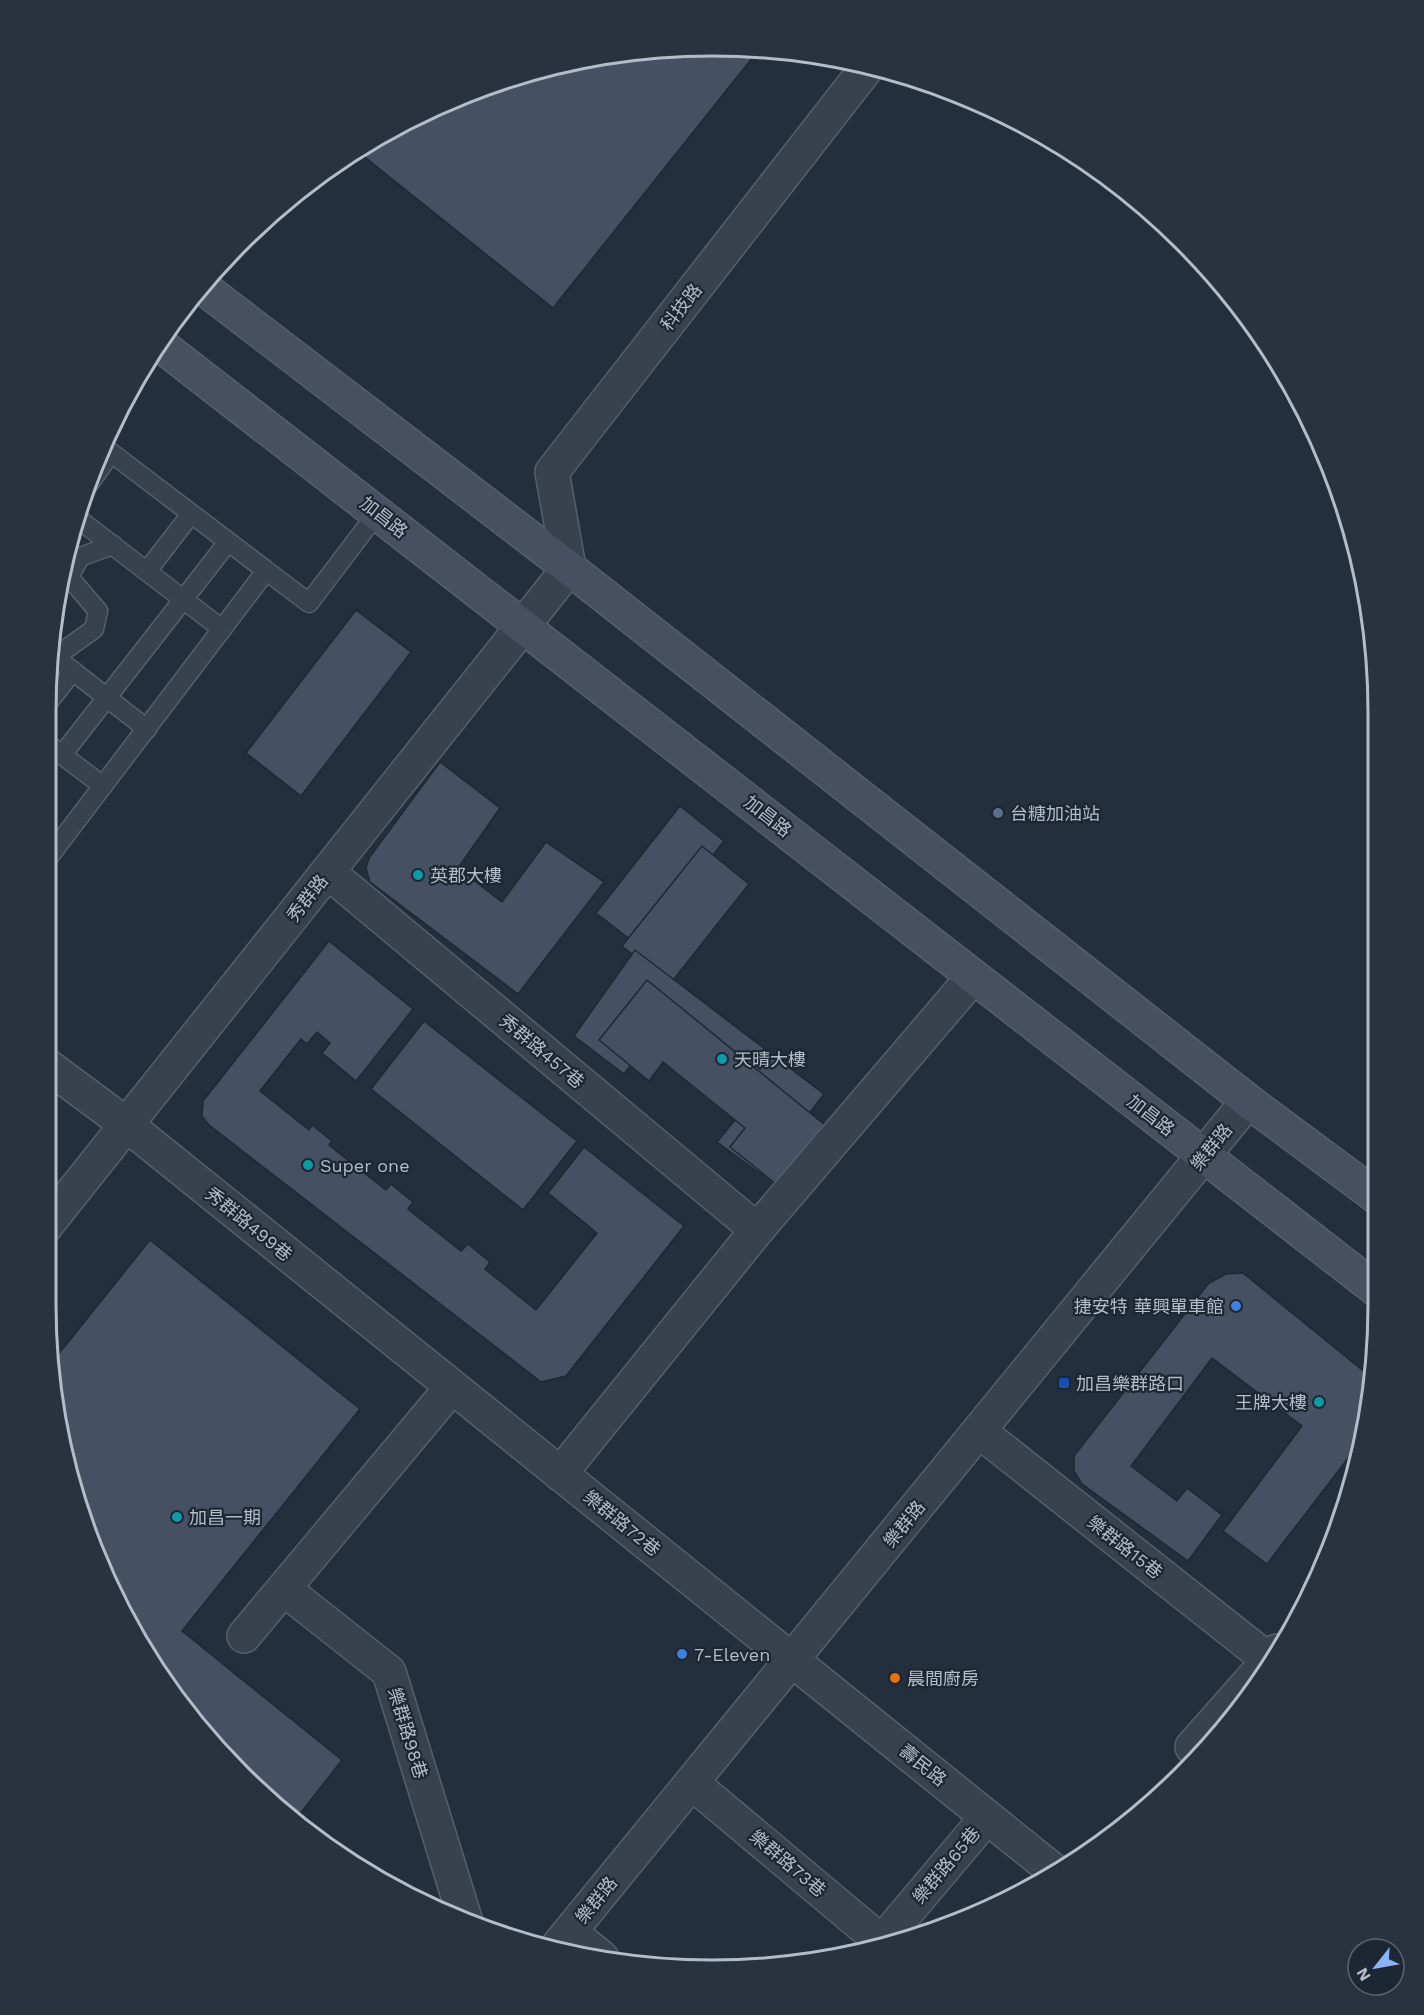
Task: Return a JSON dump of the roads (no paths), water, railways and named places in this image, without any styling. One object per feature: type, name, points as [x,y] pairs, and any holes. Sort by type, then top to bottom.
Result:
[{"type":"street","name":"科技路","points":[[569,568],[552,472],[862,73]]},
{"type":"street","points":[[208,291],[569,568],[1248,1101],[1368,1190]]},
{"type":"street","name":"加昌路","points":[[165,348],[524,625],[1368,1283]]},
{"type":"street","name":"秀群路","points":[[56,1213],[569,568]]},
{"type":"street","name":"秀群路457巷","points":[[327,872],[757,1230]]},
{"type":"street","points":[[560,1474],[757,1230],[973,977]]},
{"type":"street","name":"秀群路499巷","points":[[56,1072],[127,1125],[452,1387]]},
{"type":"street","name":"樂群路","points":[[564,1939],[1248,1101]]},
{"type":"street","points":[[244,1636],[452,1387]]},
{"type":"street","name":"樂群路72巷","points":[[452,1387],[792,1661]]},
{"type":"street","name":"樂群路15巷","points":[[979,1431],[1267,1654]]},
{"type":"street","name":"樂群路98巷","points":[[284,1589],[389,1672],[462,1911]]},
{"type":"street","name":"壽民路","points":[[792,1661],[1049,1867]]},
{"type":"street","points":[[1192,1747],[1239,1695]]},
{"type":"street","name":"樂群路73巷","points":[[692,1783],[876,1939]]},
{"type":"street","name":"樂群路65巷","points":[[887,1935],[987,1817]]},
{"type":"lane","points":[[109,452],[309,603],[378,512]]},
{"type":"lane","points":[[147,571],[191,514]]},
{"type":"lane","points":[[84,523],[222,630]]},
{"type":"lane","points":[[62,755],[228,542]]},
{"type":"lane","points":[[70,575],[80,556],[113,545]]},
{"type":"lane","points":[[56,848],[266,571]]},
{"type":"lane","points":[[59,652],[94,629],[98,611],[70,578]]},
{"type":"lane","points":[[58,660],[147,729]]},
{"type":"lane","points":[[56,692],[73,671]]},
{"type":"lane","points":[[56,750],[103,786]]},
{"type":"place","name":"台糖加油站","points":[[998,813]]},
{"type":"place","name":"英郡大樓","points":[[418,875]]},
{"type":"place","name":"天晴大樓","points":[[722,1059]]},
{"type":"place","name":"Super one","points":[[308,1165]]},
{"type":"place","name":"捷安特 華興單車館","points":[[1236,1306]]},
{"type":"place","name":"加昌樂群路口","points":[[1064,1383]]},
{"type":"place","name":"王牌大樓","points":[[1319,1402]]},
{"type":"place","name":"加昌一期","points":[[177,1517]]},
{"type":"place","name":"7-Eleven","points":[[682,1654]]},
{"type":"place","name":"晨間廚房","points":[[895,1678]]}]
